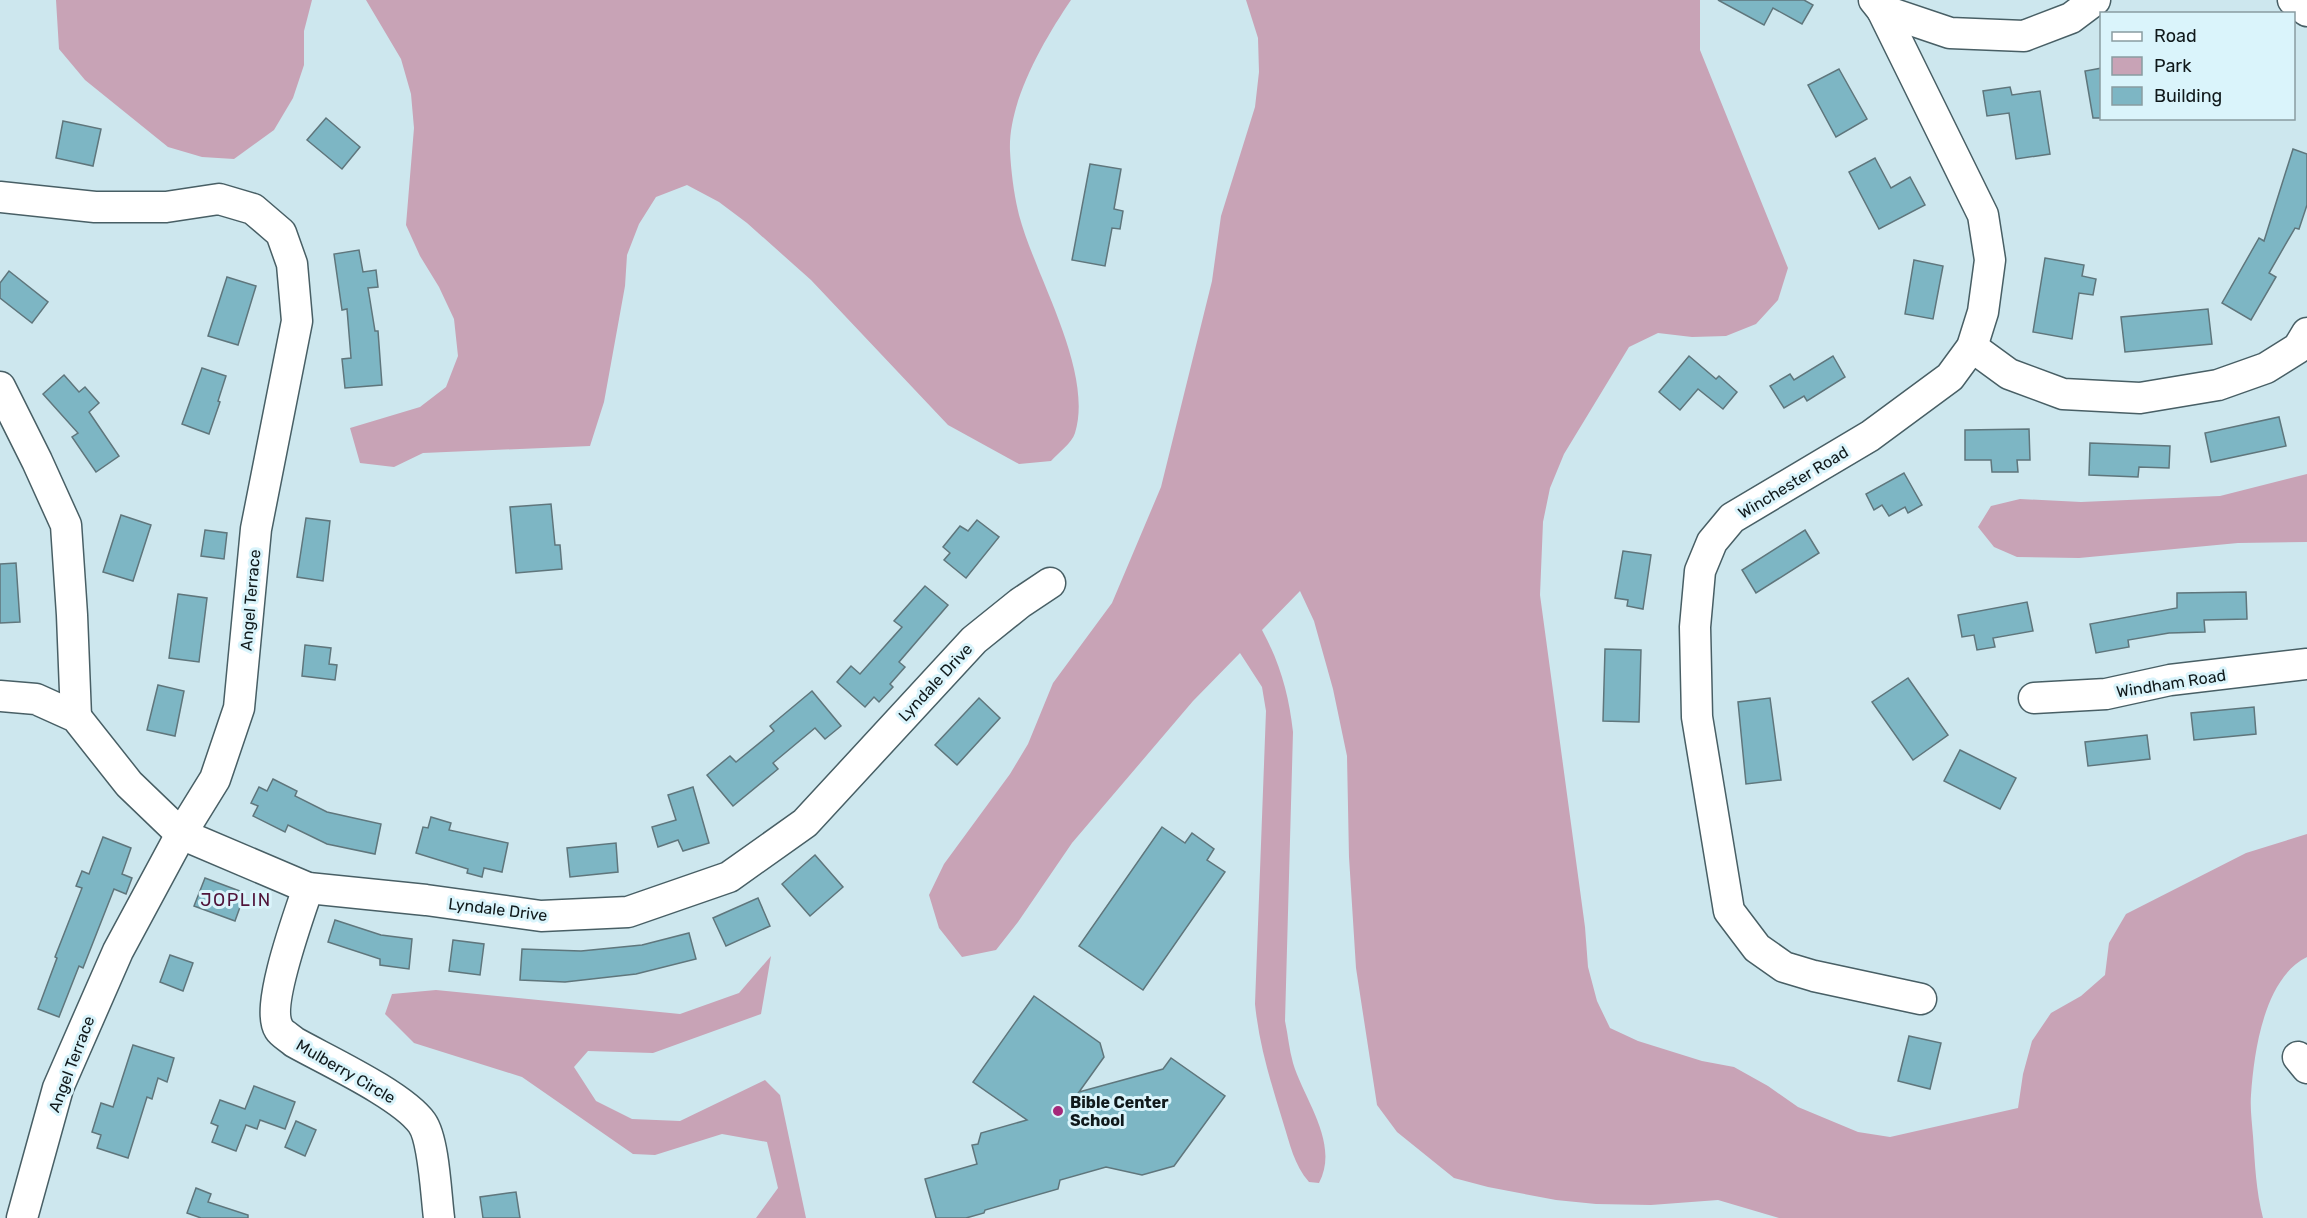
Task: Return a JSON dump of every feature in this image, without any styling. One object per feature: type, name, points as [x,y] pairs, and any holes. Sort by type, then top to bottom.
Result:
[{"type":"street","points":[[1878,5],[1950,33],[2024,36],[2072,18],[2094,0]]},
{"type":"street","points":[[2293,0],[2307,11]]},
{"type":"street","name":"Winchester Road","points":[[1878,5],[1983,215],[1990,260],[1983,312],[1972,347],[1950,377],[1870,436],[1732,518],[1712,542],[1700,571],[1695,627],[1697,717],[1729,911],[1757,948],[1784,967],[1814,976],[1921,999]]},
{"type":"street","name":"Angel Terrace","points":[[0,197],[95,207],[166,207],[219,199],[253,209],[281,233],[292,264],[297,321],[256,529],[239,708],[215,779],[181,834],[118,951],[58,1088],[22,1218]]},
{"type":"street","points":[[1972,347],[2009,374],[2063,394],[2140,398],[2218,385],[2266,368],[2298,348],[2307,333]]},
{"type":"street","points":[[0,387],[66,525],[76,717]]},
{"type":"street","name":"Lyndale Drive","points":[[0,696],[36,699],[76,717],[129,784],[181,834],[308,888],[426,900],[540,916],[628,912],[729,877],[805,823],[974,640],[1020,603],[1050,583]]},
{"type":"street","name":"Windham Road","points":[[2034,698],[2106,694],[2170,680],[2307,664]]},
{"type":"street","name":"Mulberry Circle","points":[[308,888],[282,972],[275,1011],[279,1029],[294,1041],[404,1105],[423,1124],[431,1150],[439,1218]]},
{"type":"green space","points":[[56,0],[312,0],[304,31],[304,65],[293,98],[274,130],[234,159],[202,157],[168,147],[85,80],[59,49]]},
{"type":"green space","points":[[366,0],[1071,0],[1039,52],[1021,92],[1011,132],[1010,151],[1019,215],[1060,324],[1077,381],[1079,408],[1073,437],[1051,461],[1019,464],[948,425],[811,280],[747,223],[719,202],[687,185],[656,197],[639,224],[627,255],[625,286],[604,402],[590,446],[423,453],[394,467],[360,463],[350,428],[420,407],[446,387],[458,356],[454,319],[406,225],[414,128],[411,94],[401,59]]},
{"type":"green space","points":[[1246,0],[1700,0],[1700,50],[1788,268],[1778,300],[1756,324],[1726,336],[1692,337],[1658,333],[1629,347],[1564,454],[1550,488],[1543,522],[1540,595],[1585,927],[1588,967],[1597,1001],[1610,1028],[1638,1041],[1702,1061],[1734,1067],[1768,1086],[1798,1107],[1858,1132],[1890,1137],[2018,1108],[2023,1074],[2032,1041],[2051,1013],[2081,996],[2105,975],[2109,943],[2126,914],[2246,853],[2307,834],[2307,957],[2292,967],[2271,999],[2255,1058],[2251,1116],[2257,1188],[2263,1218],[1779,1218],[1718,1200],[1651,1205],[1596,1204],[1556,1200],[1454,1178],[1397,1132],[1377,1105],[1356,968],[1349,857],[1347,756],[1333,689],[1314,621],[1300,591],[1262,630],[1283,680],[1293,732],[1285,1021],[1293,1063],[1323,1137],[1324,1168],[1319,1183],[1309,1182],[1293,1154],[1259,1034],[1255,1004],[1266,711],[1262,687],[1240,653],[1193,701],[1072,843],[996,950],[962,957],[939,928],[929,895],[944,864],[1010,774],[1028,744],[1053,683],[1112,603],[1161,487],[1212,281],[1221,216],[1255,107],[1259,72],[1258,38]]},
{"type":"green space","points":[[2307,474],[2307,542],[2238,543],[2079,558],[2017,557],[1994,547],[1978,527],[1991,506],[2020,499],[2081,502],[2220,496]]},
{"type":"green space","points":[[771,956],[761,1014],[653,1053],[588,1051],[574,1067],[596,1101],[632,1119],[680,1121],[765,1080],[780,1095],[806,1218],[756,1218],[778,1188],[767,1142],[722,1134],[655,1155],[633,1154],[522,1077],[414,1043],[385,1014],[392,994],[436,990],[680,1014],[739,993]]},
{"type":"building","points":[[1718,0],[1804,0],[1813,5],[1802,24],[1773,8],[1764,25]]},
{"type":"building","points":[[2100,68],[2100,118],[2093,118],[2085,71]]},
{"type":"building","points":[[1839,69],[1867,119],[1836,137],[1808,85]]},
{"type":"building","points":[[2010,87],[2012,95],[2040,91],[2050,154],[2016,159],[2009,113],[1987,116],[1983,91]]},
{"type":"building","points":[[326,118],[360,147],[342,169],[307,140]]},
{"type":"building","points":[[63,121],[101,129],[93,166],[56,158]]},
{"type":"building","points":[[2293,149],[2307,154],[2307,205],[2299,229],[2295,228],[2269,273],[2276,277],[2251,320],[2222,303],[2259,238],[2264,241]]},
{"type":"building","points":[[1875,158],[1891,188],[1910,177],[1925,205],[1879,229],[1849,172]]},
{"type":"building","points":[[1090,164],[1121,169],[1114,209],[1123,211],[1120,229],[1112,228],[1105,266],[1072,260]]},
{"type":"building","points":[[359,250],[363,272],[376,270],[378,287],[368,288],[375,331],[378,331],[382,385],[345,388],[342,359],[351,358],[347,309],[342,310],[334,254]]},
{"type":"building","points":[[2045,258],[2084,265],[2082,276],[2096,279],[2093,295],[2079,293],[2072,339],[2033,332]]},
{"type":"building","points":[[1914,260],[1943,266],[1933,319],[1905,314]]},
{"type":"building","points":[[9,271],[48,302],[32,323],[0,298],[0,283]]},
{"type":"building","points":[[227,277],[256,286],[238,345],[208,336]]},
{"type":"building","points":[[2208,309],[2212,344],[2125,352],[2121,317]]},
{"type":"building","points":[[1689,356],[1716,379],[1719,376],[1737,392],[1723,409],[1698,389],[1680,410],[1659,392]]},
{"type":"building","points":[[1833,356],[1845,377],[1807,401],[1804,396],[1784,408],[1770,386],[1790,374],[1794,380]]},
{"type":"building","points":[[202,368],[226,376],[209,434],[182,424]]},
{"type":"building","points":[[64,375],[79,392],[85,387],[99,403],[89,412],[119,456],[96,472],[72,437],[78,433],[43,394]]},
{"type":"building","points":[[2279,417],[2286,446],[2211,462],[2205,433]]},
{"type":"building","points":[[2029,429],[2030,460],[2017,460],[2018,472],[1992,472],[1991,460],[1965,460],[1965,430]]},
{"type":"building","points":[[2090,443],[2170,446],[2169,468],[2139,467],[2138,477],[2089,475]]},
{"type":"building","points":[[1904,473],[1922,505],[1908,513],[1905,507],[1889,516],[1882,505],[1874,510],[1866,494]]},
{"type":"building","points":[[551,504],[555,545],[560,545],[562,569],[516,573],[510,507]]},
{"type":"building","points":[[121,515],[151,525],[133,581],[103,572]]},
{"type":"building","points":[[306,518],[330,521],[323,581],[297,577]]},
{"type":"building","points":[[977,520],[999,537],[966,578],[944,560],[950,553],[943,547],[960,526],[968,531]]},
{"type":"building","points":[[205,530],[227,533],[224,559],[201,556]]},
{"type":"building","points":[[1805,530],[1819,553],[1756,593],[1742,570]]},
{"type":"building","points":[[1623,551],[1651,555],[1643,609],[1627,606],[1628,600],[1615,598]]},
{"type":"building","points":[[16,563],[20,622],[0,623],[0,564]]},
{"type":"building","points":[[925,586],[948,605],[899,662],[905,667],[890,684],[893,687],[879,702],[874,697],[865,707],[837,682],[851,666],[860,674],[902,627],[894,621]]},
{"type":"building","points":[[2246,592],[2247,619],[2204,620],[2205,632],[2169,633],[2128,640],[2129,647],[2096,653],[2090,624],[2177,608],[2177,593]]},
{"type":"building","points":[[178,594],[207,598],[199,662],[169,658]]},
{"type":"building","points":[[2027,602],[2033,631],[1993,638],[1995,647],[1977,650],[1974,635],[1962,637],[1958,615]]},
{"type":"building","points":[[305,645],[331,648],[329,664],[337,665],[335,680],[302,676]]},
{"type":"building","points":[[1605,649],[1641,650],[1639,722],[1603,721]]},
{"type":"building","points":[[1908,678],[1948,735],[1913,760],[1872,702]]},
{"type":"building","points":[[158,685],[184,691],[175,736],[147,730]]},
{"type":"building","points":[[812,691],[841,726],[825,739],[815,728],[773,763],[778,769],[733,806],[707,775],[730,756],[736,762],[774,731],[770,726]]},
{"type":"building","points":[[979,698],[1000,718],[957,765],[935,745]]},
{"type":"building","points":[[1770,698],[1781,780],[1746,784],[1738,702]]},
{"type":"building","points":[[2254,707],[2256,734],[2194,740],[2191,713]]},
{"type":"building","points":[[2147,735],[2150,759],[2088,766],[2085,742]]},
{"type":"building","points":[[1960,750],[2016,778],[2000,809],[1944,781]]},
{"type":"building","points":[[273,779],[297,791],[295,796],[327,812],[381,824],[375,854],[327,844],[288,825],[285,832],[253,816],[258,806],[251,803],[259,787],[267,791]]},
{"type":"building","points":[[693,787],[709,843],[683,851],[678,840],[658,847],[652,827],[676,820],[668,795]]},
{"type":"building","points":[[431,817],[451,823],[449,830],[508,843],[502,872],[484,868],[482,877],[467,873],[468,869],[416,853],[423,827],[428,828]]},
{"type":"building","points":[[1162,827],[1185,843],[1192,833],[1214,849],[1207,860],[1225,872],[1143,990],[1079,946]]},
{"type":"building","points":[[103,837],[131,848],[122,874],[132,878],[126,894],[114,889],[83,968],[79,966],[59,1017],[38,1009],[82,888],[76,886],[82,871],[89,874]]},
{"type":"building","points":[[616,843],[618,872],[570,877],[567,848]]},
{"type":"building","points":[[815,855],[843,887],[810,916],[782,884]]},
{"type":"building","points":[[205,878],[245,893],[235,921],[194,906]]},
{"type":"building","points":[[758,898],[770,926],[726,946],[713,918]]},
{"type":"building","points":[[335,920],[381,935],[412,939],[409,969],[380,965],[380,959],[328,942]]},
{"type":"building","points":[[689,933],[696,959],[636,974],[565,982],[520,980],[522,949],[581,951],[642,945]]},
{"type":"building","points":[[453,940],[484,944],[480,975],[449,971]]},
{"type":"building","points":[[170,955],[193,963],[183,991],[160,982]]},
{"type":"building","points":[[1034,996],[1100,1043],[1104,1057],[1079,1092],[1163,1069],[1171,1058],[1225,1096],[1174,1166],[1142,1175],[1106,1167],[1060,1180],[1058,1189],[985,1210],[984,1213],[966,1218],[936,1218],[925,1179],[977,1164],[972,1145],[978,1144],[981,1133],[1027,1120],[973,1082]]},
{"type":"building","points":[[1909,1036],[1941,1043],[1930,1089],[1898,1081]]},
{"type":"building","points":[[133,1045],[174,1058],[167,1082],[158,1078],[152,1099],[147,1097],[128,1158],[97,1148],[101,1135],[92,1132],[101,1103],[113,1107]]},
{"type":"building","points":[[254,1086],[295,1102],[285,1129],[260,1120],[257,1129],[246,1125],[236,1151],[212,1142],[218,1126],[211,1123],[220,1100],[245,1109]]},
{"type":"building","points":[[296,1121],[316,1130],[305,1156],[285,1147]]},
{"type":"building","points":[[196,1188],[211,1194],[208,1202],[248,1215],[248,1218],[201,1218],[187,1213]]},
{"type":"building","points":[[516,1192],[520,1218],[483,1218],[480,1197]]},
{"type":"place","name":"Bible Center School","points":[[1058,1111]]},
{"type":"district","name":"JOPLIN","points":[[236,900]]}]
